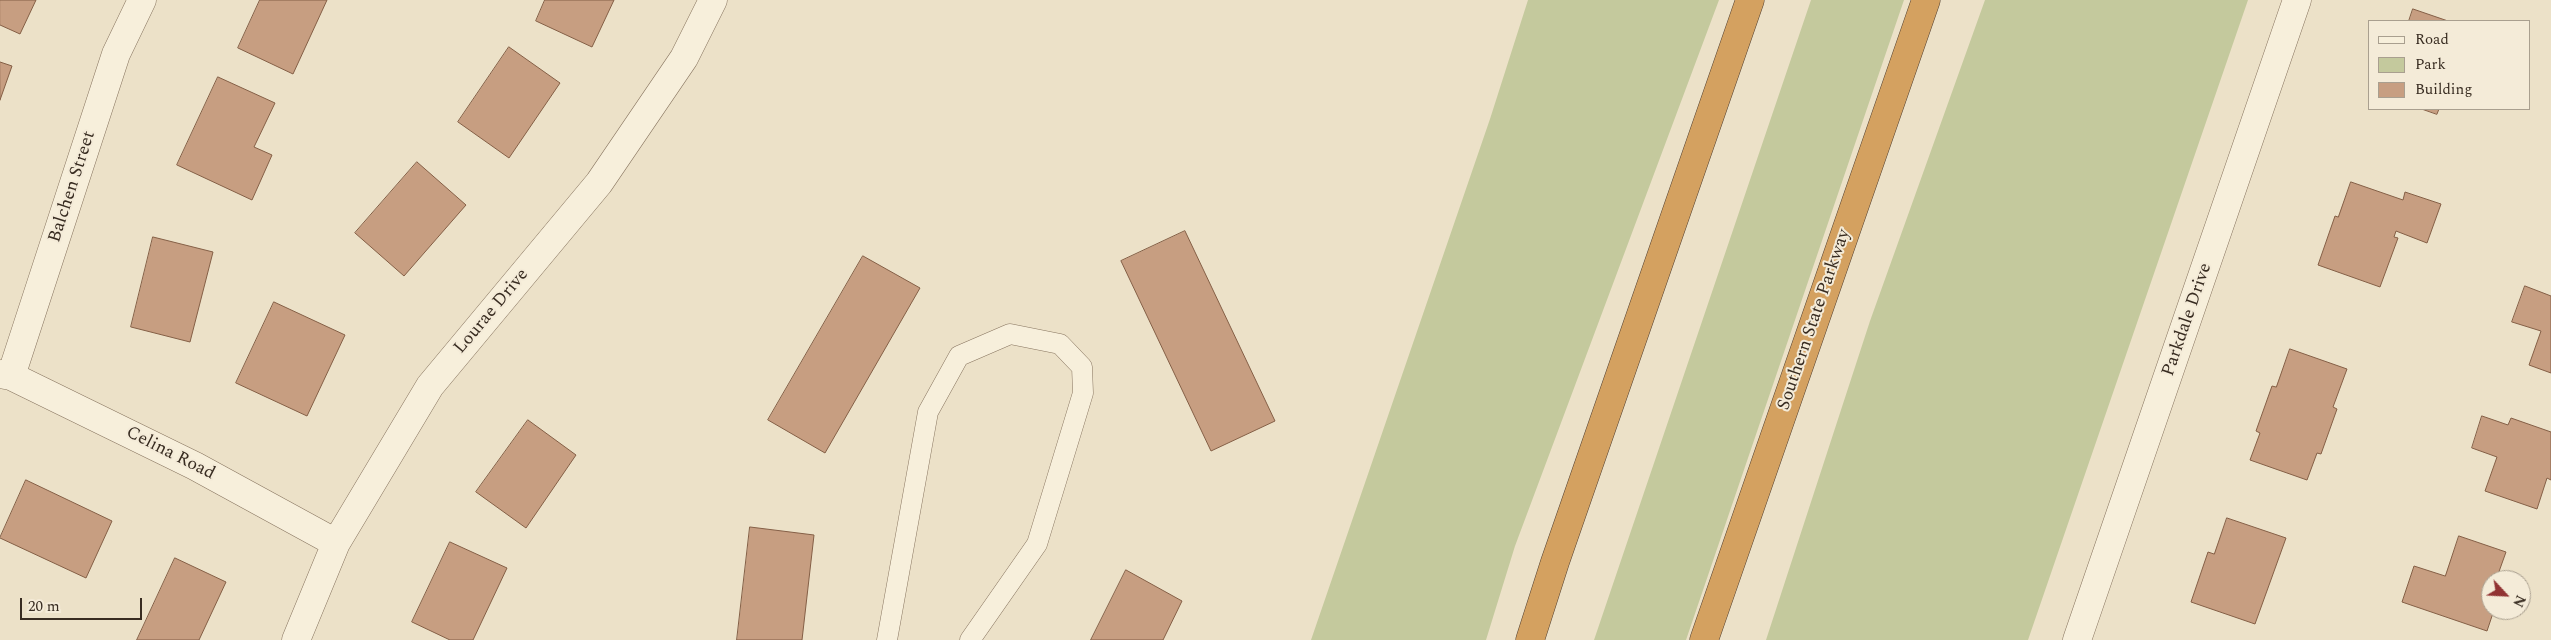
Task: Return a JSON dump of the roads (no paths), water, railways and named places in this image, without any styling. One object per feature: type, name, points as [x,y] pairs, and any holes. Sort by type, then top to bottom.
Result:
[{"type":"highway","points":[[1530,640],[1555,562],[1750,0]]},
{"type":"highway","name":"Southern State Parkway","points":[[1704,640],[1926,0]]},
{"type":"street","name":"Balchen Street","points":[[6,375],[116,54],[142,0]]},
{"type":"street","name":"Lourae Drive","points":[[296,640],[336,543],[430,386],[599,183],[684,58],[713,0]]},
{"type":"street","name":"Parkdale Drive","points":[[2077,640],[2297,0]]},
{"type":"street","name":"Celina Road","points":[[6,375],[195,466],[336,543]]},
{"type":"lane","points":[[887,640],[928,412],[959,356],[1010,334],[1060,344],[1082,367],[1083,393],[1037,544],[970,640]]}]
